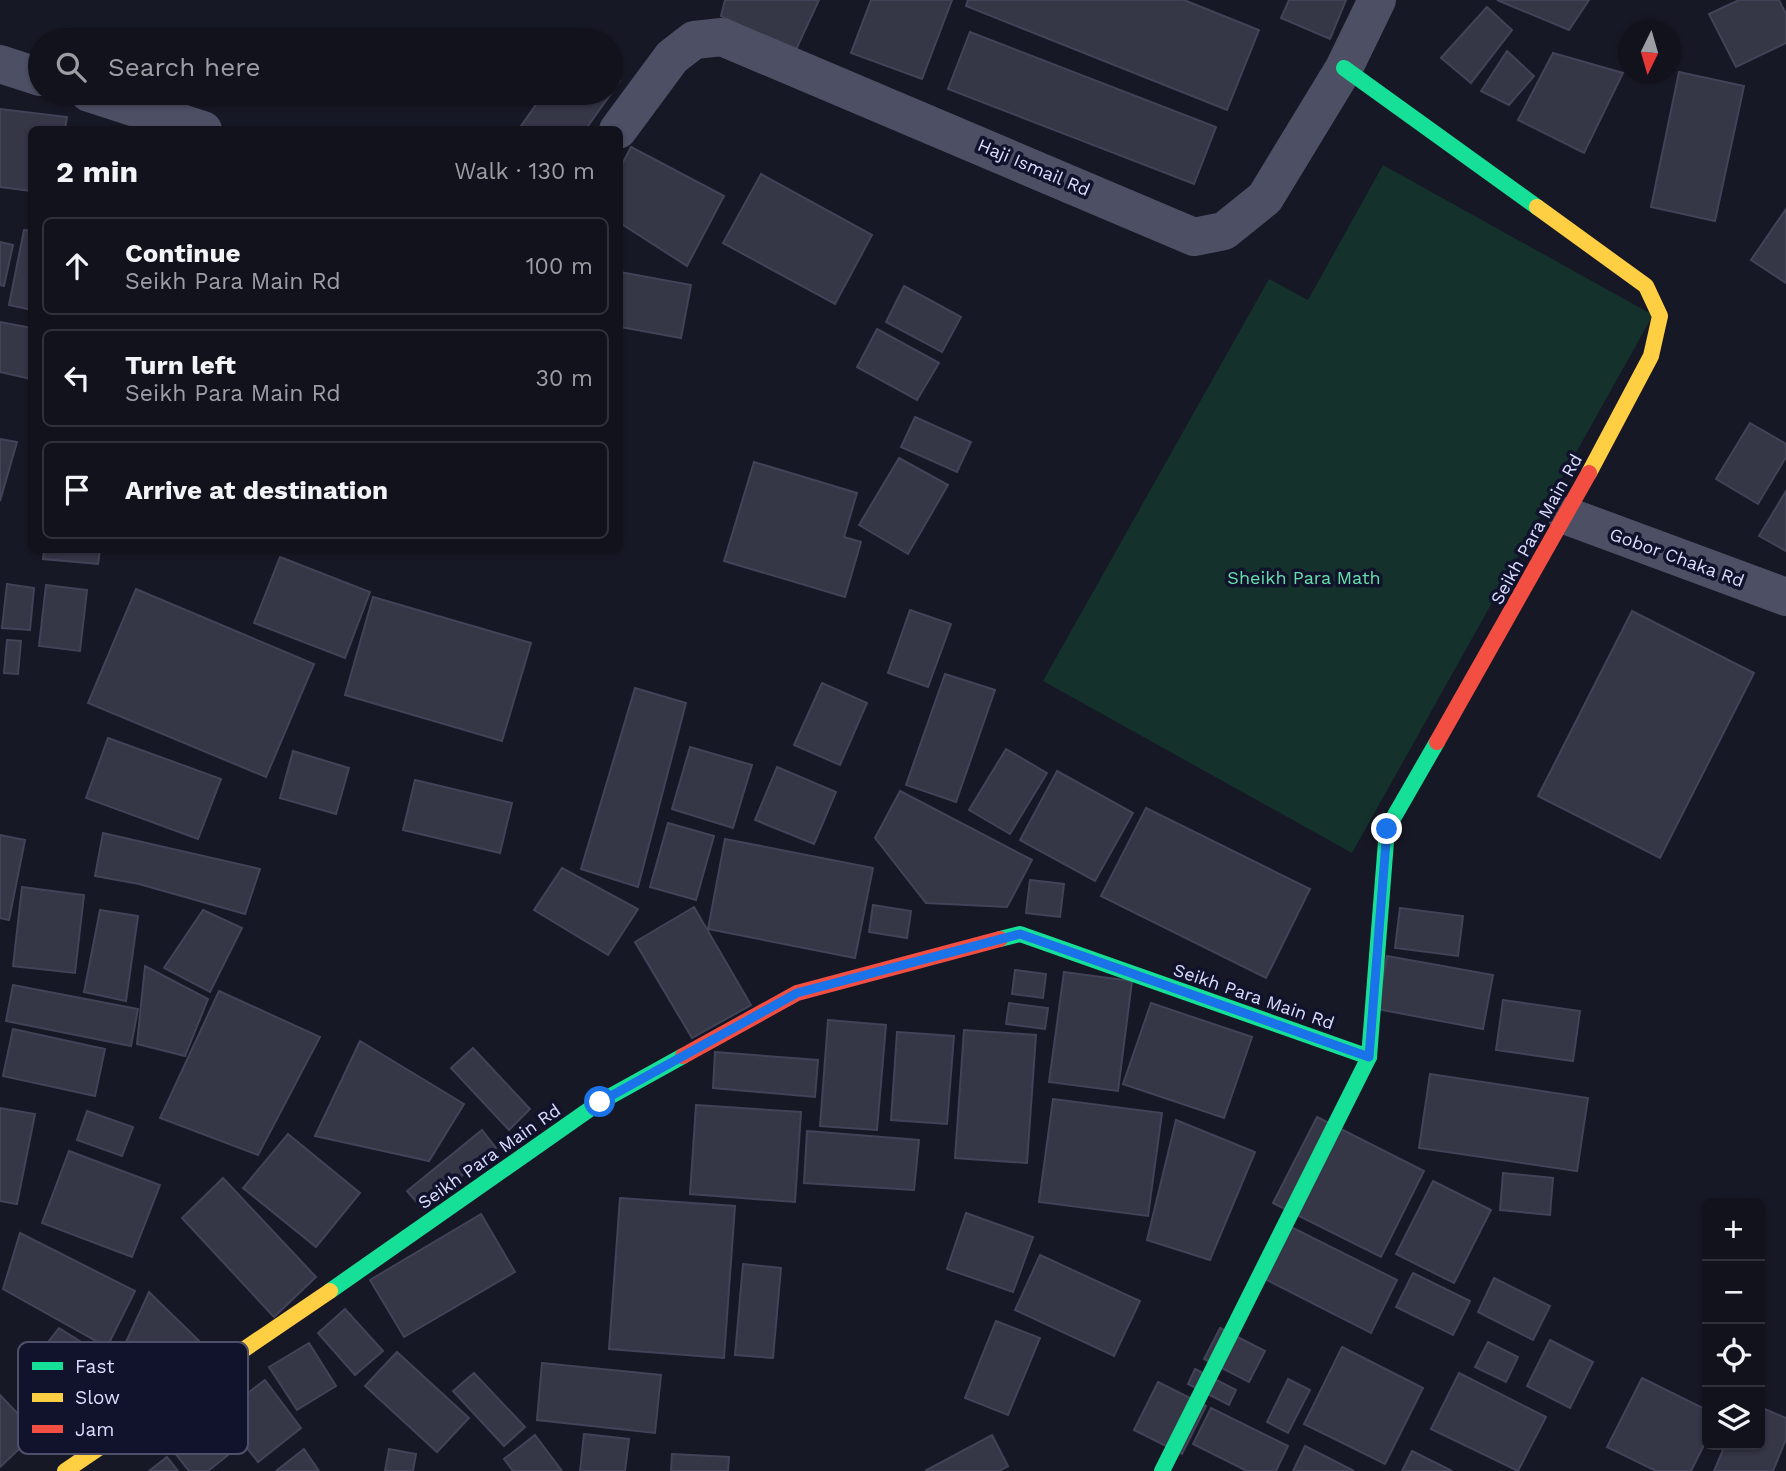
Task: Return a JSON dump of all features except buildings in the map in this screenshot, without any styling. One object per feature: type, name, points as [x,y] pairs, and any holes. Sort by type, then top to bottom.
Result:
[{"type":"street","name":"Haji Ismail Rd","points":[[621,126],[672,57],[694,40],[722,37],[1194,237],[1224,231],[1265,198],[1344,68],[1377,0]]},
{"type":"street","points":[[0,64],[28,73]]},
{"type":"street","name":"Seikh Para Main Rd","points":[[248,1347],[600,1102],[797,993],[1020,934],[1369,1057],[1387,829],[1567,516],[1651,356],[1660,316],[1646,286],[1344,68]]},
{"type":"street","points":[[126,105],[191,126]]},
{"type":"street","name":"Gobor Chaka Rd","points":[[1567,516],[1786,597]]},
{"type":"street","points":[[1162,1471],[1369,1057]]},
{"type":"street","name":"Seikh Para Main Rd","points":[[65,1471],[90,1454]]},
{"type":"green space","name":"Sheikh Para Math","points":[[1383,165],[1653,315],[1352,853],[1043,681],[1269,279],[1308,300]]},
{"type":"traffic: fast","points":[[1344,68],[1537,207]]},
{"type":"traffic: fast","points":[[1162,1471],[1369,1057],[1387,829],[1437,742]]},
{"type":"traffic: fast","points":[[1000,939],[1020,934],[1369,1057]]},
{"type":"traffic: fast","points":[[330,1291],[600,1102],[683,1056]]},
{"type":"traffic: slow","points":[[1537,207],[1646,286],[1660,316],[1651,356],[1589,473]]},
{"type":"traffic: slow","points":[[248,1347],[330,1291]]},
{"type":"traffic: slow","points":[[65,1471],[90,1454]]},
{"type":"traffic: jam","points":[[1437,742],[1589,473]]},
{"type":"traffic: jam","points":[[683,1056],[797,993],[1000,939]]},
{"type":"route","points":[[600,1102],[797,993],[1020,934],[1369,1057],[1387,829]]}]
